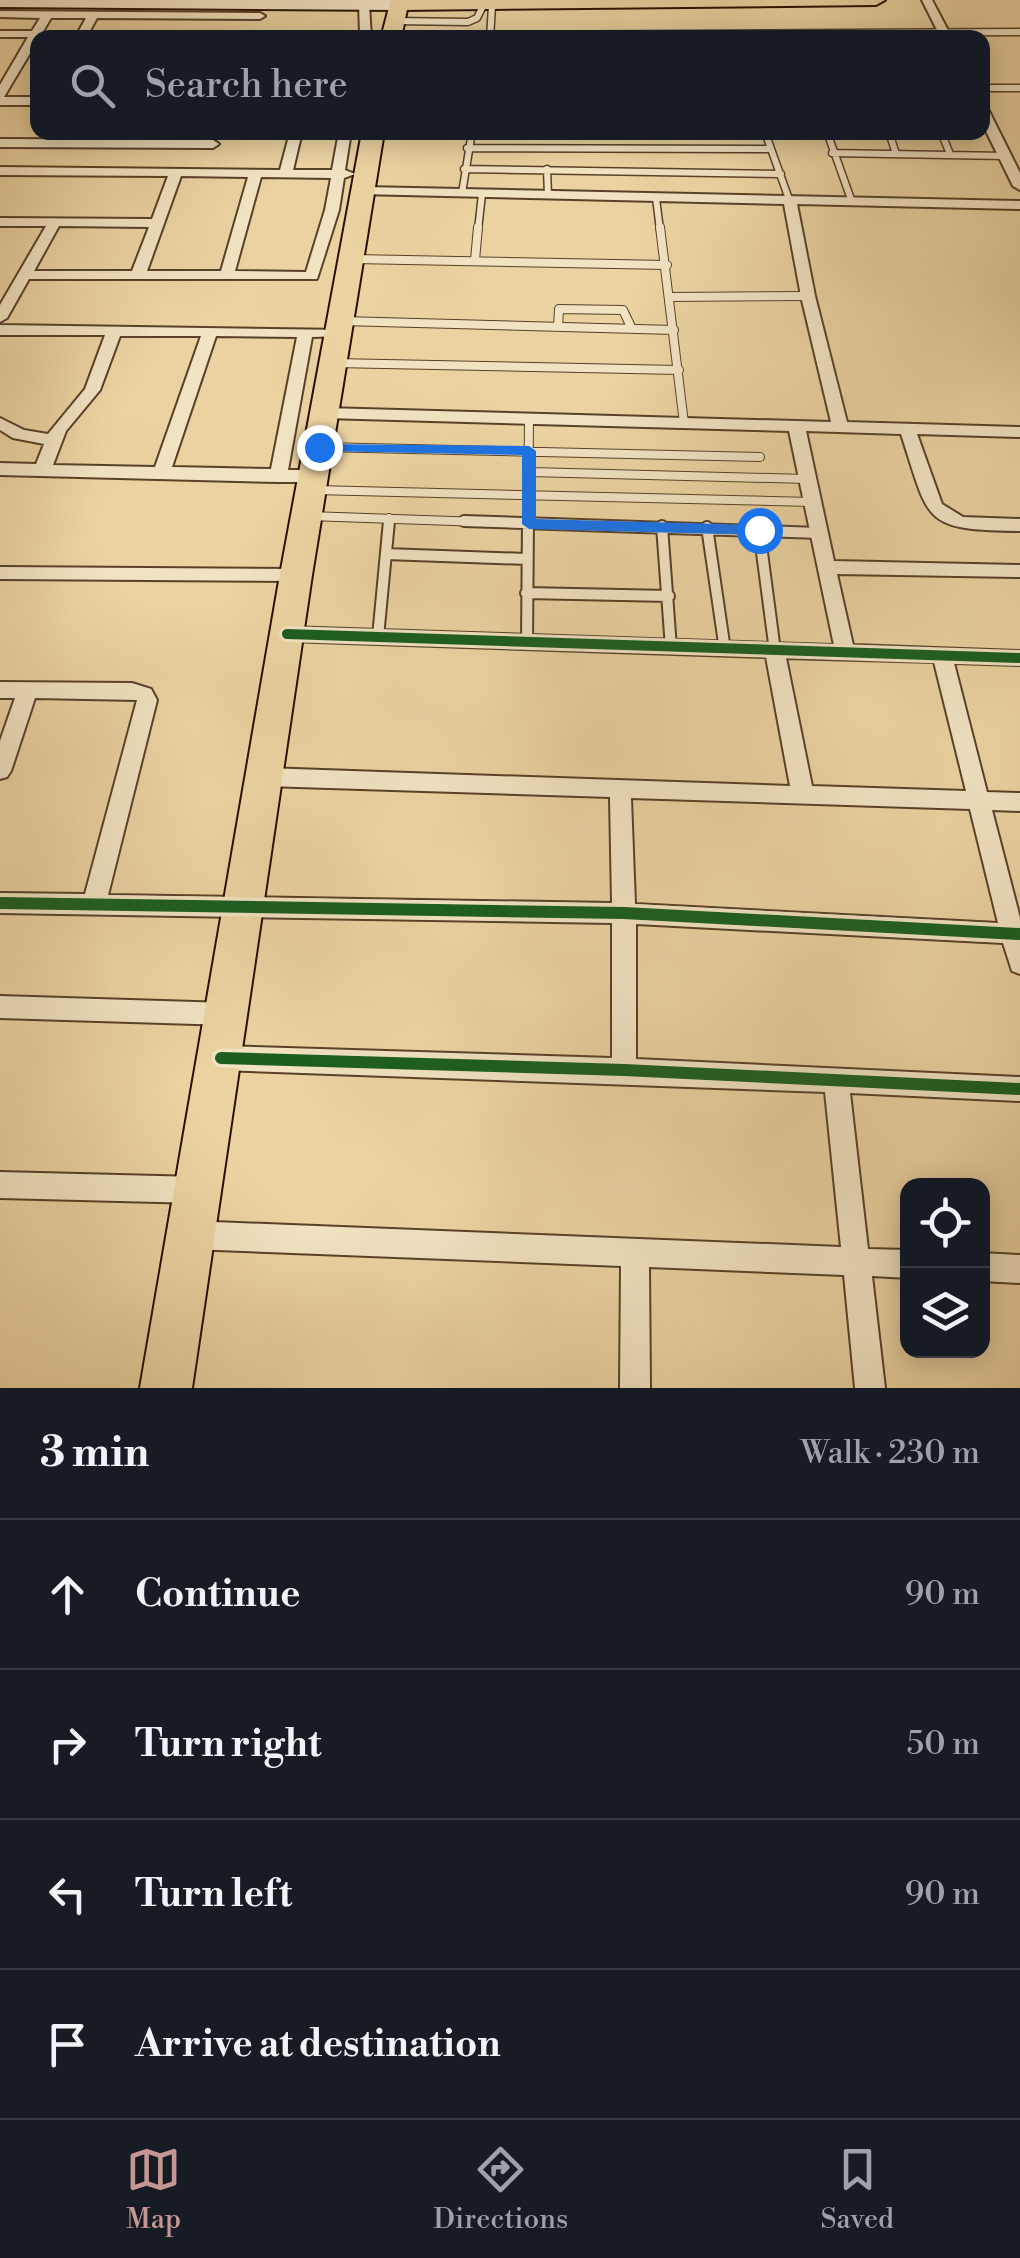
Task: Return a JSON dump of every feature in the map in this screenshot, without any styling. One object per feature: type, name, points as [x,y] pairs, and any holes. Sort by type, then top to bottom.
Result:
[{"type":"highway","points":[[166,1388],[316,469],[329,338],[356,179],[371,140]]},
{"type":"main road","points":[[0,4],[181,8],[241,3],[309,4],[440,14],[488,6],[876,0]]},
{"type":"street","points":[[926,0],[943,30]]},
{"type":"street","points":[[364,6],[367,30]]},
{"type":"street","points":[[0,14],[164,15],[181,8],[260,16]]},
{"type":"street","points":[[84,30],[93,14]]},
{"type":"street","points":[[38,30],[47,15]]},
{"type":"street","points":[[157,30],[164,15]]},
{"type":"street","points":[[0,34],[30,34]]},
{"type":"street","points":[[30,44],[0,98],[30,100]]},
{"type":"street","points":[[0,68],[30,68]]},
{"type":"street","points":[[990,132],[1020,186]]},
{"type":"street","points":[[0,142],[141,140]]},
{"type":"street","points":[[200,174],[214,140]]},
{"type":"street","points":[[285,174],[294,140]]},
{"type":"street","points":[[347,140],[356,179]]},
{"type":"street","points":[[6,171],[29,143]]},
{"type":"street","points":[[6,171],[285,174],[482,194],[1020,205]]},
{"type":"street","points":[[138,275],[176,174]]},
{"type":"street","points":[[227,276],[254,174]]},
{"type":"street","points":[[790,202],[808,296],[842,428]]},
{"type":"street","points":[[0,222],[157,223]]},
{"type":"street","points":[[0,318],[54,224]]},
{"type":"street","points":[[26,275],[308,276],[342,263]]},
{"type":"street","points":[[0,330],[329,338],[278,476]]},
{"type":"street","points":[[43,469],[64,421],[92,390],[114,331]]},
{"type":"street","points":[[162,474],[209,334]]},
{"type":"street","points":[[0,469],[278,476],[529,419],[1020,432]]},
{"type":"street","points":[[0,423],[18,434],[54,440]]},
{"type":"street","points":[[797,428],[845,653]]},
{"type":"street","points":[[908,431],[934,507],[940,514],[955,522],[1020,525]]},
{"type":"street","points":[[826,567],[1020,571]]},
{"type":"street","points":[[0,573],[296,576]]},
{"type":"street","points":[[287,634],[1020,658]]},
{"type":"street","points":[[776,651],[803,796]]},
{"type":"street","points":[[942,655],[1016,934],[1020,963]]},
{"type":"street","points":[[0,690],[132,691],[144,694],[147,700],[94,904]]},
{"type":"street","points":[[1,768],[28,690]]},
{"type":"street","points":[[266,778],[1020,802]]},
{"type":"street","points":[[620,790],[624,1070]]},
{"type":"street","points":[[0,903],[624,913],[1016,934]]},
{"type":"street","points":[[0,1007],[228,1014]]},
{"type":"street","points":[[221,1058],[624,1070],[1020,1089]]},
{"type":"street","points":[[836,1081],[870,1388]]},
{"type":"street","points":[[0,1185],[198,1190]]},
{"type":"street","points":[[190,1235],[900,1264]]},
{"type":"street","points":[[635,1252],[635,1388]]},
{"type":"street","points":[[990,1267],[1020,1269]]},
{"type":"lane","points":[[488,6],[490,30]]},
{"type":"lane","points":[[990,33],[1020,32]]},
{"type":"lane","points":[[990,88],[1020,88]]},
{"type":"lane","points":[[462,193],[470,140]]},
{"type":"lane","points":[[767,140],[790,202]]},
{"type":"lane","points":[[829,140],[852,202]]},
{"type":"lane","points":[[892,140],[896,154]]},
{"type":"lane","points":[[944,140],[950,154]]},
{"type":"lane","points":[[468,148],[770,149]]},
{"type":"lane","points":[[539,149],[548,195]]},
{"type":"lane","points":[[832,153],[1004,156]]},
{"type":"lane","points":[[464,169],[780,174]]},
{"type":"lane","points":[[475,260],[482,194]]},
{"type":"lane","points":[[656,198],[684,424]]},
{"type":"lane","points":[[342,263],[475,260],[667,265]]},
{"type":"lane","points":[[670,297],[808,296]]},
{"type":"lane","points":[[558,327],[560,309],[623,310],[632,329]]},
{"type":"lane","points":[[329,338],[558,327],[674,330]]},
{"type":"lane","points":[[329,338],[679,370]]},
{"type":"lane","points":[[527,643],[529,419]]},
{"type":"lane","points":[[316,469],[529,451],[760,458]]},
{"type":"lane","points":[[316,469],[530,494],[812,502]]},
{"type":"lane","points":[[316,469],[389,518],[819,533]]},
{"type":"lane","points":[[530,472],[807,479]]},
{"type":"lane","points":[[378,637],[389,518]]},
{"type":"lane","points":[[662,526],[671,648]]},
{"type":"lane","points":[[706,528],[724,650]]},
{"type":"lane","points":[[759,530],[776,651]]},
{"type":"lane","points":[[386,554],[526,559]]},
{"type":"lane","points":[[526,593],[669,596]]},
{"type":"cycle path","points":[[287,634],[1020,658]]},
{"type":"cycle path","points":[[0,903],[624,913],[1020,934]]},
{"type":"cycle path","points":[[221,1058],[624,1070],[1020,1089]]},
{"type":"route","points":[[319,447],[529,451],[529,524],[759,530]]}]
